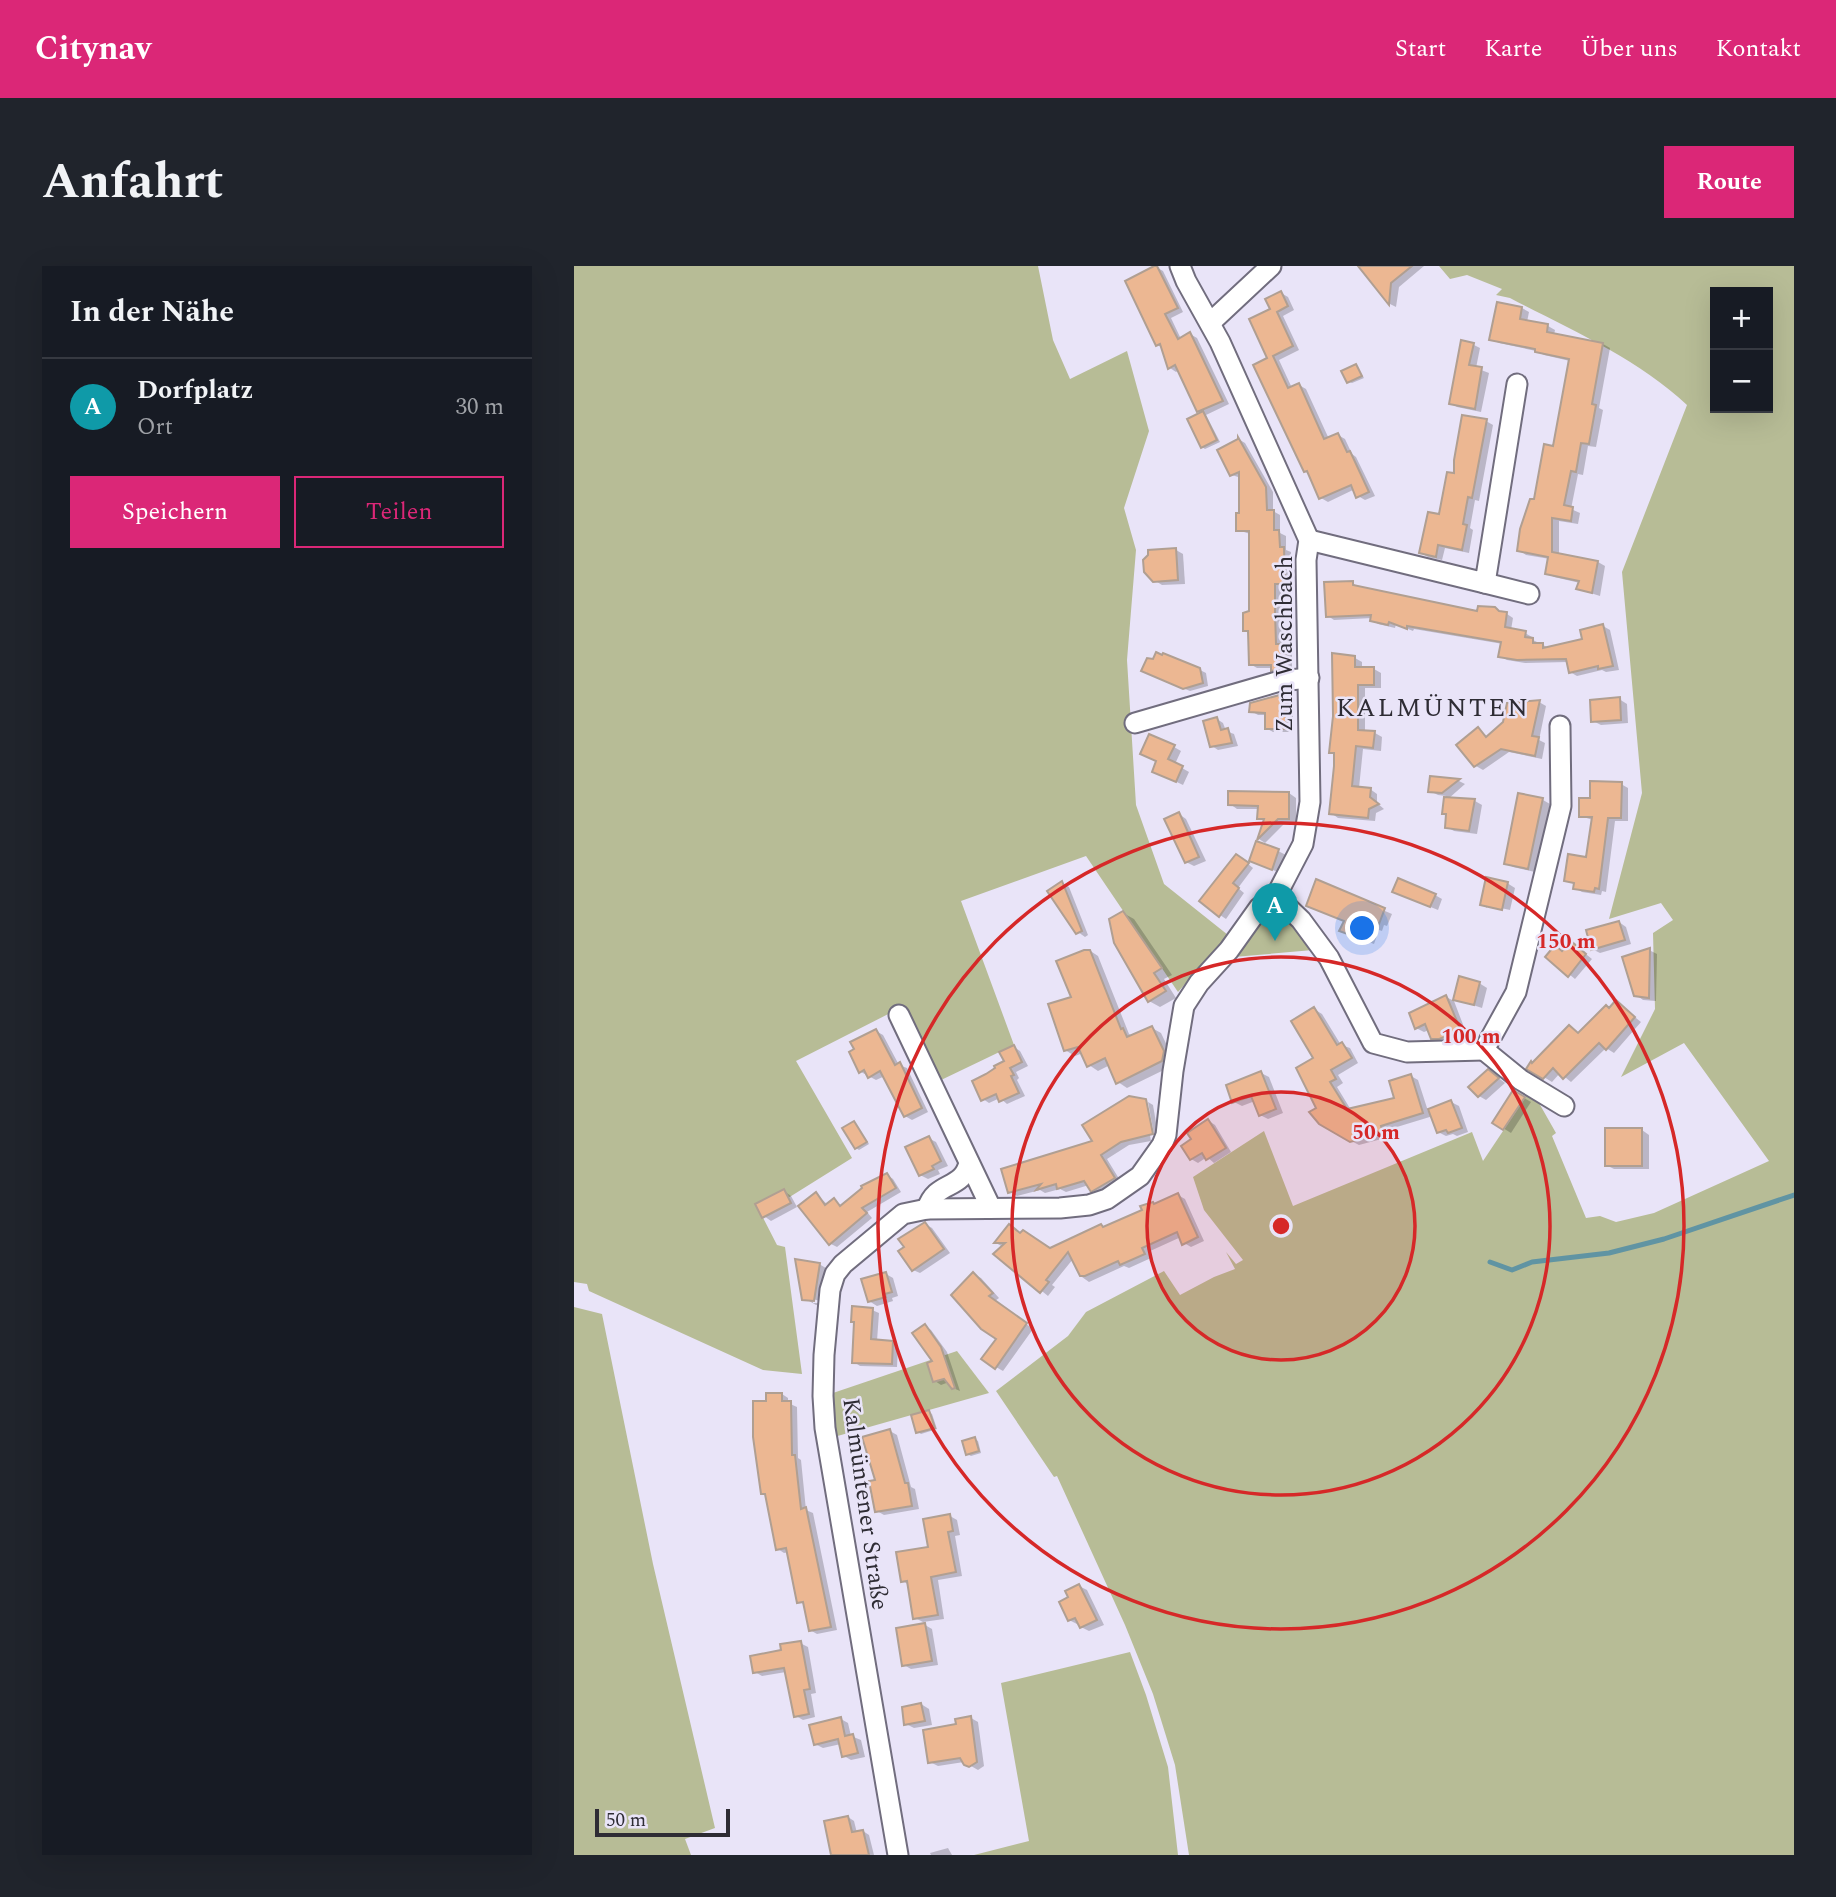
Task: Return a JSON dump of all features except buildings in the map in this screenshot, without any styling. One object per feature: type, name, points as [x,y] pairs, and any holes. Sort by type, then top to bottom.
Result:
[{"type":"street","name":"Zum Waschbach","points":[[1180,266],[1259,425],[1310,540],[1306,560],[1310,802],[1308,824],[1297,859],[1276,896]]},
{"type":"street","points":[[1210,323],[1271,266]]},
{"type":"street","points":[[1485,583],[1517,384]]},
{"type":"street","points":[[1310,540],[1530,594]]},
{"type":"street","points":[[1135,723],[1286,679],[1309,678]]},
{"type":"street","points":[[1484,1050],[1516,992],[1561,806],[1560,726]]},
{"type":"street","points":[[1276,896],[1301,920],[1329,958],[1373,1043],[1407,1052],[1484,1050],[1521,1080],[1564,1106]]},
{"type":"street","name":"Kalmüntener Straße","points":[[898,1855],[823,1409],[829,1297],[835,1274],[903,1214],[927,1209],[1089,1205],[1107,1199],[1140,1176],[1162,1146],[1166,1135],[1184,1006],[1259,908],[1276,896]]},
{"type":"street","points":[[900,1015],[991,1208]]},
{"type":"street","name":"Kalmüntener Straße","points":[[927,1209],[931,1198],[945,1186],[960,1181],[969,1163]]},
{"type":"green space","points":[[574,266],[1038,266],[1053,340],[1070,379],[1127,351],[1149,431],[1124,508],[1136,550],[1127,660],[1136,805],[1164,884],[1228,935],[1178,992],[1086,856],[961,901],[1014,1045],[939,1081],[904,1006],[796,1061],[852,1158],[788,1198],[756,1204],[777,1245],[785,1247],[802,1374],[763,1370],[589,1291],[587,1284],[574,1282]]},
{"type":"green space","points":[[1439,266],[1794,266],[1794,1855],[1189,1855],[1175,1765],[1153,1694],[1125,1625],[1057,1476],[1054,1477],[996,1391],[1068,1336],[1086,1312],[1164,1271],[1180,1295],[1235,1269],[1226,1252],[1236,1264],[1243,1260],[1204,1210],[1193,1177],[1264,1131],[1293,1206],[1472,1132],[1483,1161],[1529,1092],[1535,1096],[1556,1133],[1552,1136],[1586,1218],[1600,1216],[1616,1222],[1654,1213],[1769,1161],[1684,1043],[1621,1077],[1655,1009],[1653,933],[1673,920],[1661,903],[1609,919],[1642,793],[1622,572],[1687,405],[1647,373],[1603,346],[1510,298],[1496,295],[1502,289],[1467,275],[1450,279]]},
{"type":"green space","points":[[1265,915],[1286,915],[1313,950],[1234,957]]},
{"type":"green space","points":[[574,1307],[602,1314],[653,1564],[715,1828],[685,1839],[691,1855],[574,1855]]},
{"type":"green space","points":[[957,1351],[989,1393],[834,1437],[830,1394]]},
{"type":"green space","points":[[1130,1652],[1168,1767],[1178,1855],[974,1855],[1029,1841],[1001,1683]]},
{"type":"waterway","points":[[1490,1262],[1512,1270],[1532,1262],[1609,1253],[1664,1239],[1794,1195]]},
{"type":"place","name":"Dorfplatz","points":[[1275,941]]},
{"type":"district","name":"KALMÜNTEN","points":[[1433,708]]}]
